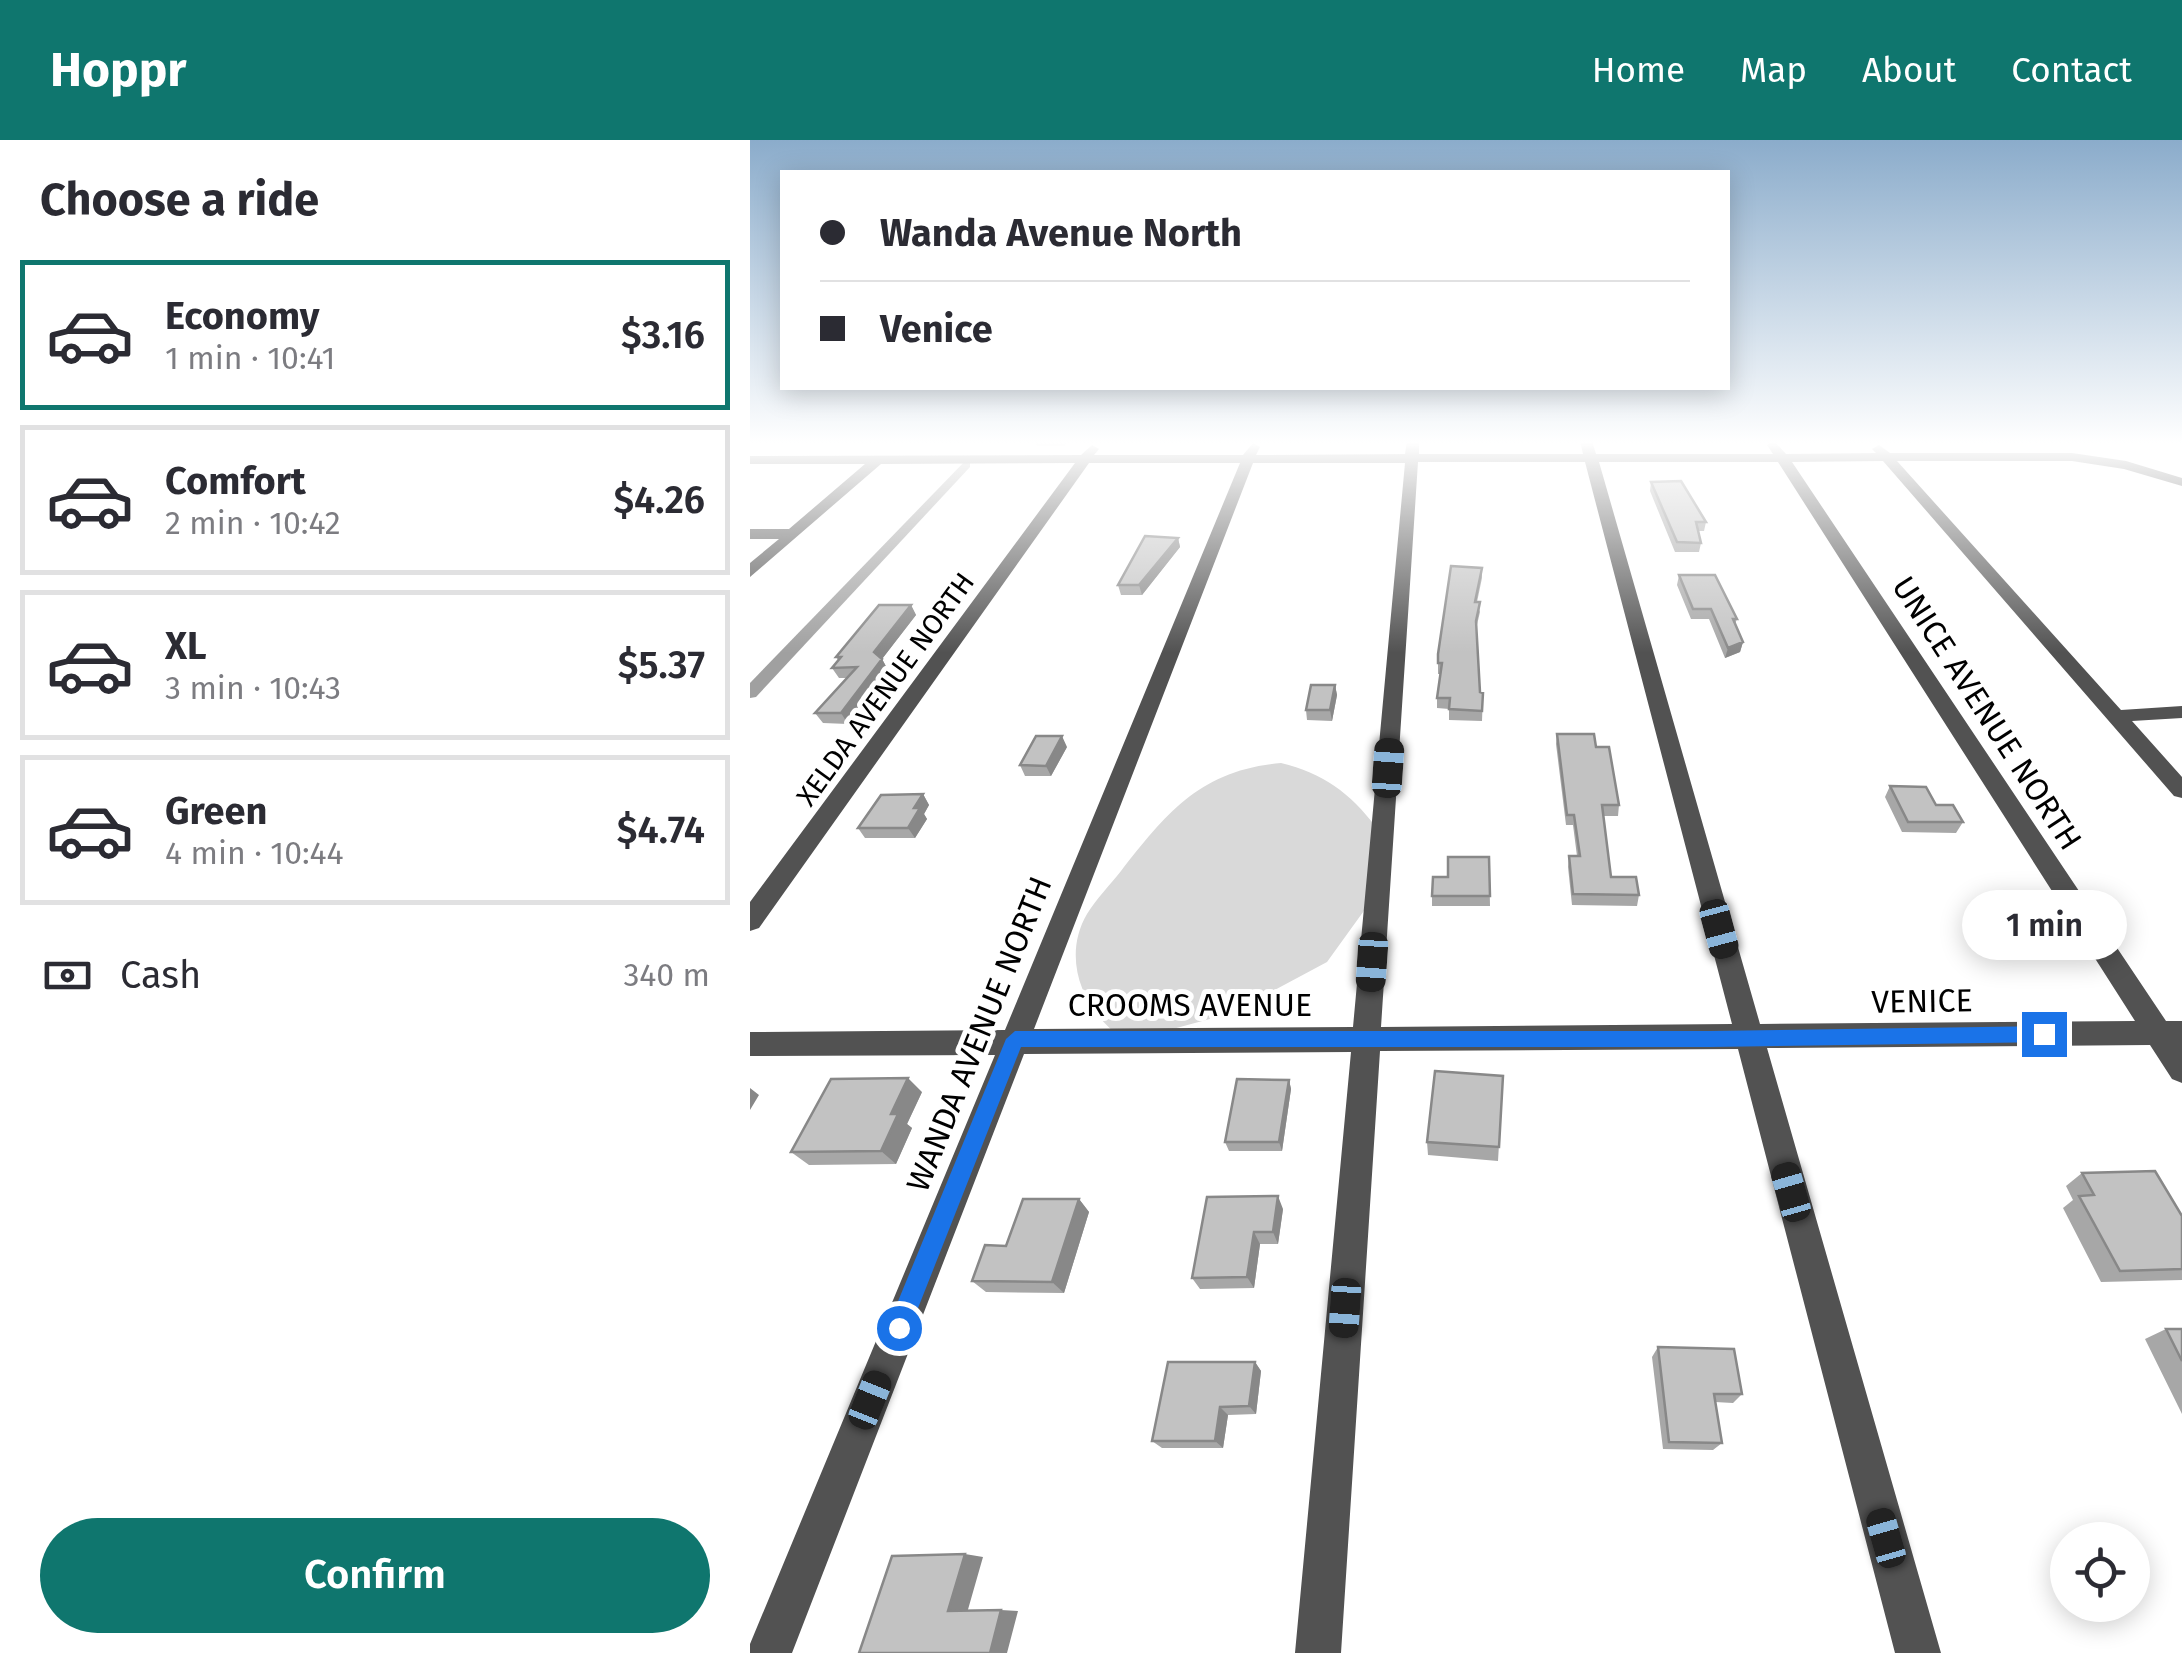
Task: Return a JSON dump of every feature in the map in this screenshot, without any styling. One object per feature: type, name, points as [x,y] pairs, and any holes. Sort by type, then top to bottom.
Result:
[{"type":"street","points":[[750,572],[816,512]]},
{"type":"street","name":"XELDA AVENUE NORTH","points":[[750,921],[1047,512]]},
{"type":"street","name":"WANDA AVENUE NORTH","points":[[769,1653],[1227,512]]},
{"type":"street","points":[[1318,1653],[1408,512]]},
{"type":"street","points":[[1605,512],[1918,1653]]},
{"type":"street","name":"UNICE AVENUE NORTH","points":[[1818,512],[2170,1032],[2182,1070]]},
{"type":"street","points":[[1935,512],[2182,791]]},
{"type":"street","points":[[750,534],[794,534]]},
{"type":"street","points":[[2118,716],[2182,712]]},
{"type":"street","name":"VENICE","points":[[1749,1038],[2170,1032]]},
{"type":"street","name":"CROOMS AVENUE","points":[[750,1044],[1015,1039],[1749,1038]]},
{"type":"shaded area","points":[[1281,763],[1310,772],[1334,786],[1376,827],[1371,901],[1327,962],[1232,1013],[1169,1030],[1113,1031],[1092,1007],[1079,977],[1076,946],[1087,914],[1154,830],[1188,798],[1229,775]]},
{"type":"building","points":[[1664,512],[1700,512],[1706,522],[1696,522],[1701,543],[1677,542]]},
{"type":"building","points":[[1145,536],[1178,538],[1139,585],[1118,585]]},
{"type":"building","points":[[1451,566],[1482,568],[1475,602],[1480,602],[1476,621],[1482,711],[1449,709],[1450,698],[1437,698],[1442,663],[1438,663],[1438,654]]},
{"type":"building","points":[[1679,575],[1715,575],[1737,619],[1733,619],[1743,642],[1728,648],[1711,609],[1693,609]]},
{"type":"building","points":[[879,605],[911,605],[874,652],[882,659],[841,713],[815,713],[857,667],[832,668],[841,657],[836,657]]},
{"type":"building","points":[[1311,685],[1335,685],[1330,710],[1306,710]]},
{"type":"building","points":[[1557,734],[1594,734],[1596,747],[1609,747],[1619,805],[1602,805],[1611,877],[1636,877],[1639,895],[1573,894],[1569,856],[1580,856],[1574,815],[1567,815]]},
{"type":"building","points":[[1036,736],[1062,736],[1046,766],[1020,765]]},
{"type":"building","points":[[1890,786],[1926,787],[1936,805],[1953,805],[1963,822],[1908,822]]},
{"type":"building","points":[[923,794],[908,828],[858,828],[881,795]]},
{"type":"building","points":[[1448,857],[1489,857],[1490,896],[1432,896],[1433,877],[1448,877]]},
{"type":"building","points":[[1435,1071],[1503,1076],[1499,1147],[1427,1142]]},
{"type":"building","points":[[908,1078],[891,1114],[898,1114],[881,1151],[791,1152],[831,1079]]},
{"type":"building","points":[[1237,1079],[1289,1080],[1279,1142],[1225,1142]]},
{"type":"building","points":[[2155,1171],[2182,1216],[2182,1269],[2120,1271],[2079,1196],[2094,1195],[2082,1173]]},
{"type":"building","points":[[1278,1196],[1273,1232],[1254,1232],[1247,1277],[1192,1278],[1207,1197]]},
{"type":"building","points":[[1023,1199],[1079,1199],[1052,1282],[972,1281],[985,1245],[1006,1246]]},
{"type":"building","points":[[2166,1329],[2182,1329],[2182,1361]]},
{"type":"building","points":[[1658,1347],[1734,1349],[1742,1394],[1714,1394],[1722,1443],[1669,1442]]},
{"type":"building","points":[[1168,1362],[1255,1362],[1249,1406],[1220,1407],[1215,1441],[1152,1441]]},
{"type":"building","points":[[965,1554],[948,1611],[1001,1610],[990,1653],[859,1653],[892,1556]]},
{"type":"waterway","points":[[750,693],[921,512]]},
{"type":"route","points":[[899,1328],[1015,1039],[1710,1039],[2044,1034]]}]
